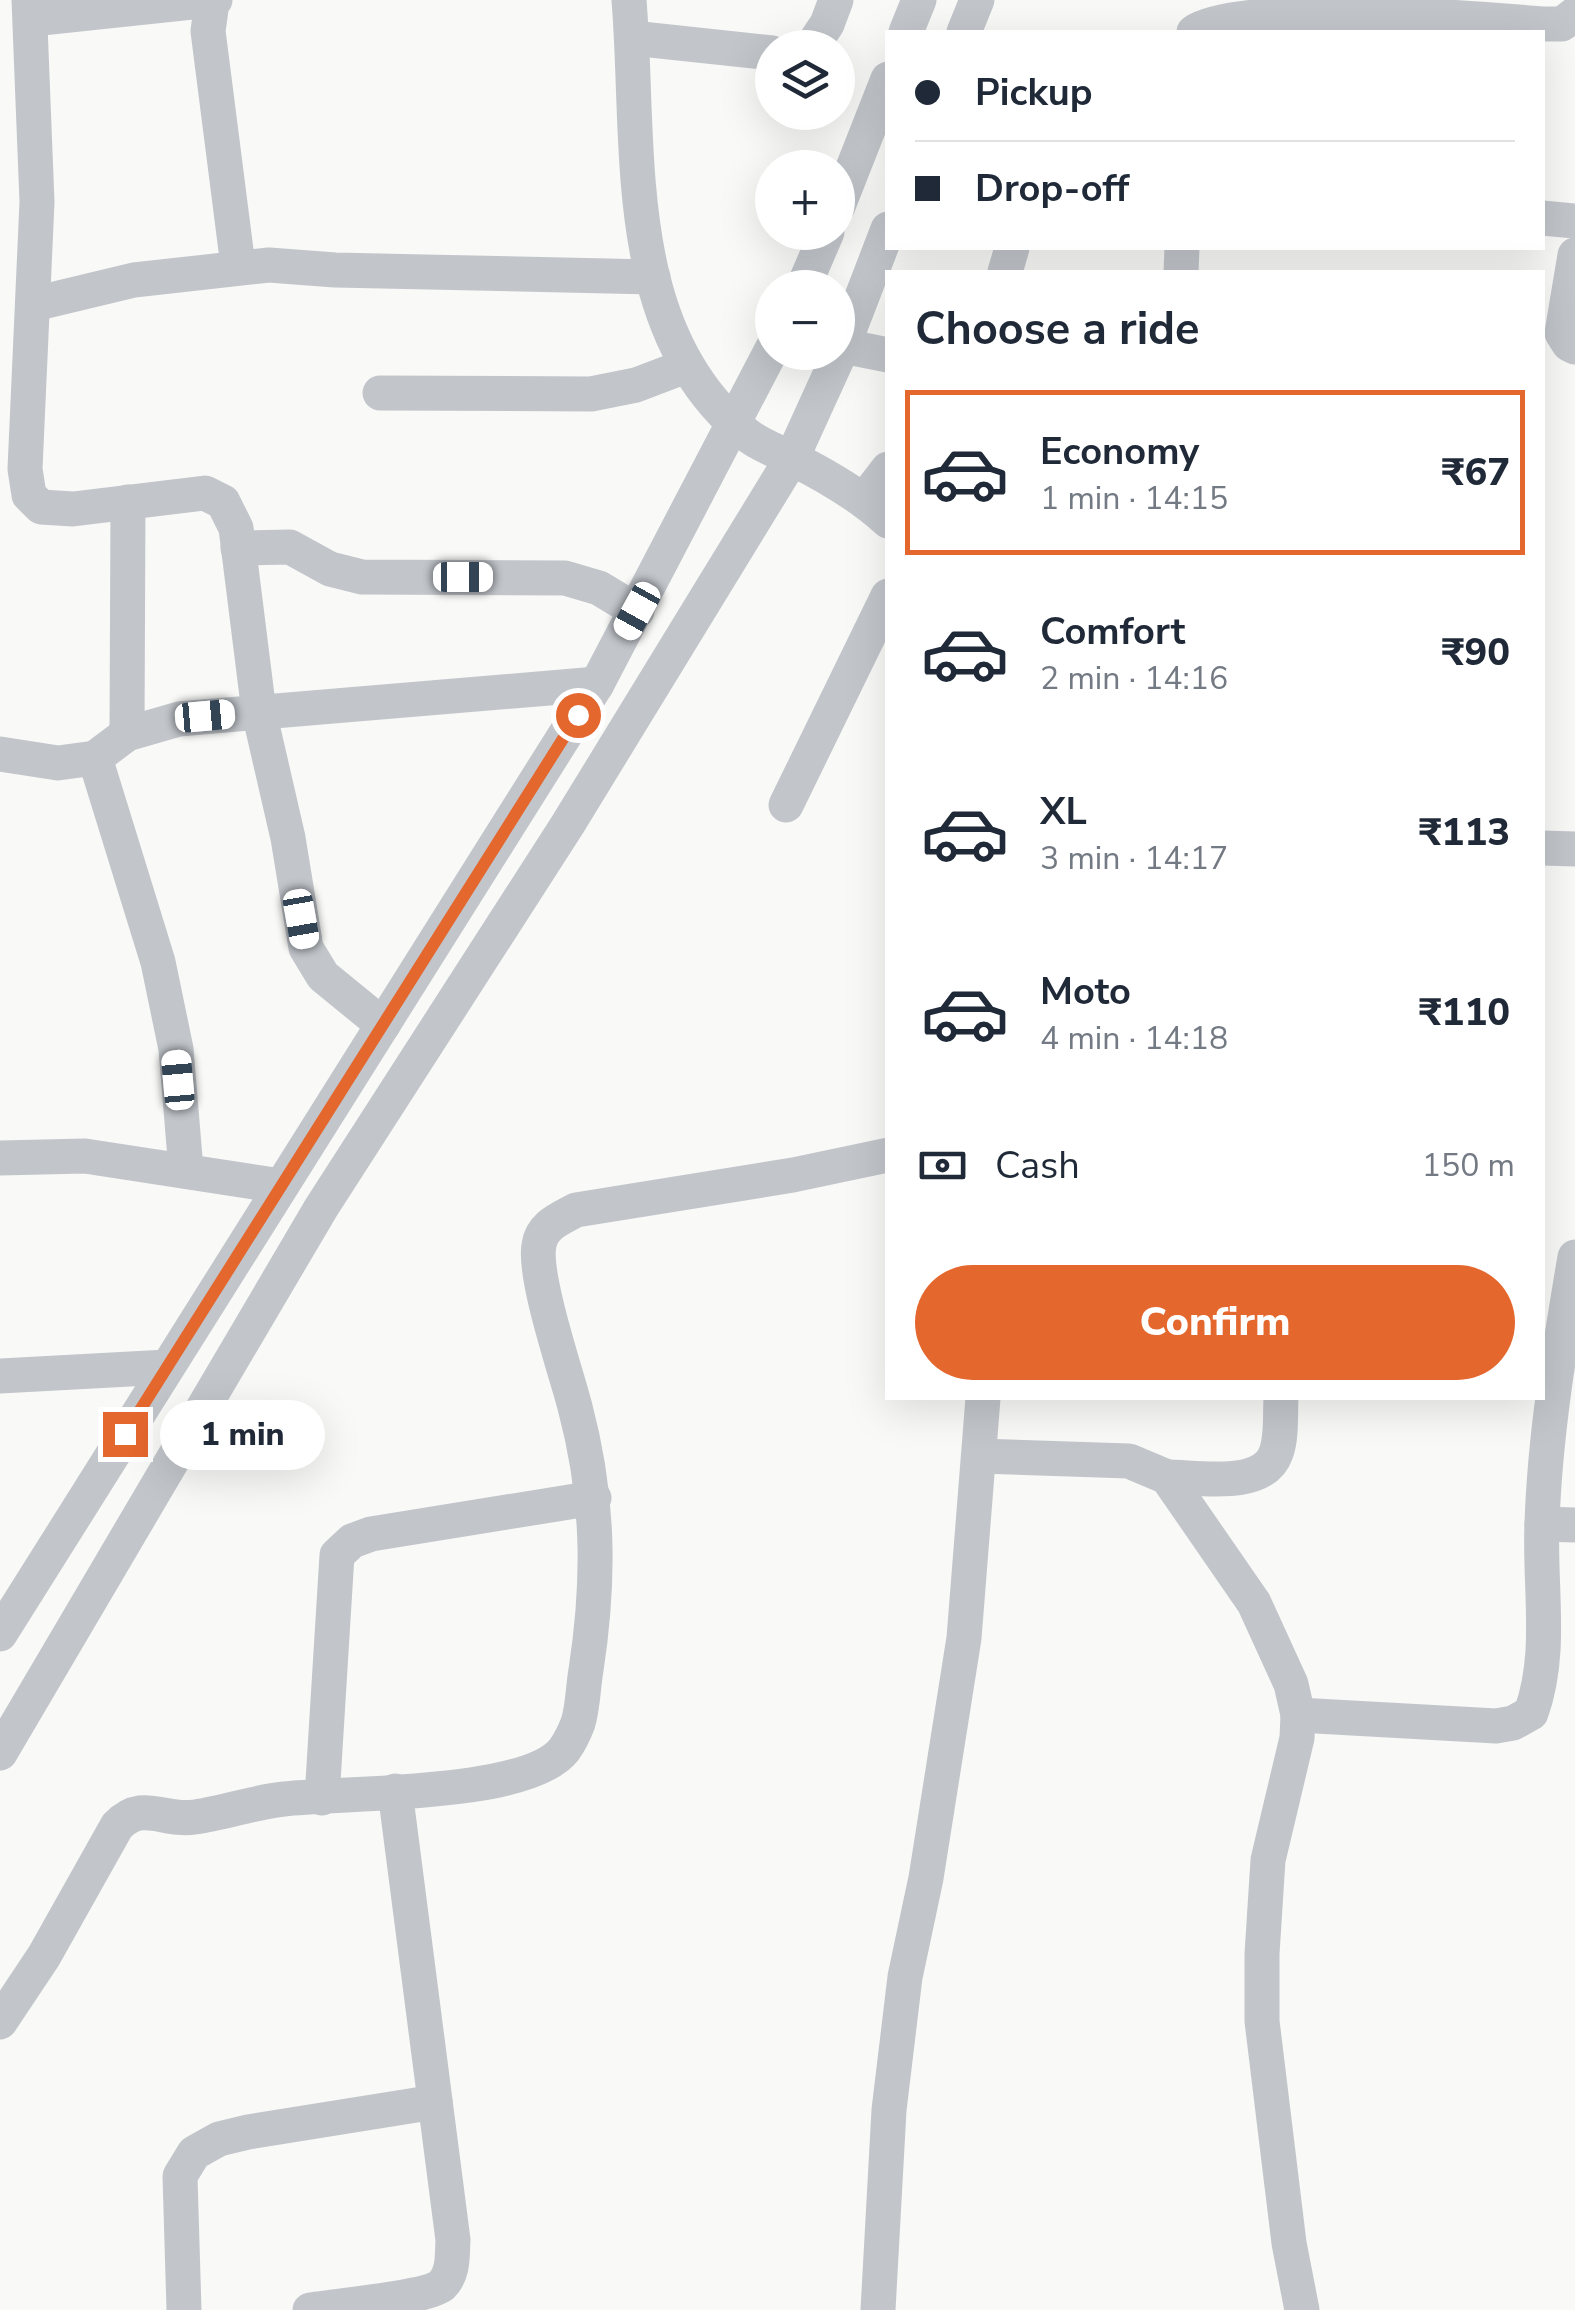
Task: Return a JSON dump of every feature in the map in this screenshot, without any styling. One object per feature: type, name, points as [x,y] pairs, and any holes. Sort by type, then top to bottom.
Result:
[{"type":"street","points":[[629,0],[636,176],[652,278],[686,366],[742,430],[876,510],[885,479]]},
{"type":"street","points":[[823,30],[836,0]]},
{"type":"street","points":[[907,30],[919,0]]},
{"type":"street","points":[[965,30],[977,0]]},
{"type":"street","points":[[238,266],[208,31],[213,1],[30,10],[36,202],[34,304],[25,469],[14,496],[41,507],[72,510],[205,493],[223,502],[236,528],[259,712],[288,838],[306,948],[323,976],[382,1025]]},
{"type":"street","points":[[1196,30],[1205,22],[1226,16],[1294,10],[1368,9],[1542,24],[1562,24],[1575,14]]},
{"type":"street","points":[[632,38],[755,51]]},
{"type":"street","points":[[855,163],[885,88]]},
{"type":"street","points":[[1545,218],[1575,221]]},
{"type":"street","points":[[855,313],[885,237]]},
{"type":"street","points":[[1575,256],[1562,318],[1562,333],[1575,347]]},
{"type":"street","points":[[34,304],[134,280],[238,266],[652,278]]},
{"type":"street","points":[[855,349],[885,354]]},
{"type":"street","points":[[380,393],[591,394],[636,385],[686,366]]},
{"type":"street","points":[[0,1634],[597,684],[742,430],[764,370]]},
{"type":"street","points":[[0,1753],[321,1208],[568,824],[786,456],[830,370]]},
{"type":"street","points":[[128,502],[128,734]]},
{"type":"street","points":[[238,548],[290,547],[330,569],[362,576],[565,578],[599,588],[637,611]]},
{"type":"street","points":[[786,806],[885,602]]},
{"type":"street","points":[[0,754],[58,763],[95,758],[128,734],[178,719],[597,684]]},
{"type":"street","points":[[95,758],[158,962],[176,1049],[186,1170]]},
{"type":"street","points":[[1545,848],[1575,849]]},
{"type":"street","points":[[0,2022],[44,1956],[117,1826],[127,1816],[142,1811],[179,1819],[286,1798],[486,1783],[532,1770],[563,1752],[578,1723],[589,1650],[596,1567],[594,1498],[578,1418],[540,1273],[539,1244],[547,1226],[576,1210],[793,1175],[885,1155]]},
{"type":"street","points":[[0,1158],[85,1156],[281,1186]]},
{"type":"street","points":[[1298,1715],[1496,1726],[1513,1724],[1531,1713],[1542,1674],[1558,1524],[1552,1390],[1575,1257]]},
{"type":"street","points":[[0,1376],[166,1368]]},
{"type":"street","points":[[878,2310],[889,2110],[905,1977],[926,1878],[964,1638],[983,1400]]},
{"type":"street","points":[[979,1456],[1129,1461],[1166,1478],[1244,1477],[1264,1471],[1276,1454],[1281,1400]]},
{"type":"street","points":[[1166,1478],[1254,1602],[1291,1684],[1298,1715],[1297,1738],[1268,1860],[1262,2021],[1289,2243],[1302,2310]]},
{"type":"street","points":[[322,1798],[337,1555],[352,1541],[371,1534],[594,1498]]},
{"type":"street","points":[[310,2310],[420,2294],[439,2288],[450,2273],[453,2240],[395,1791]]},
{"type":"street","points":[[184,2310],[180,2176],[194,2153],[219,2138],[435,2102]]},
{"type":"route","points":[[125,1434],[578,715]]}]
